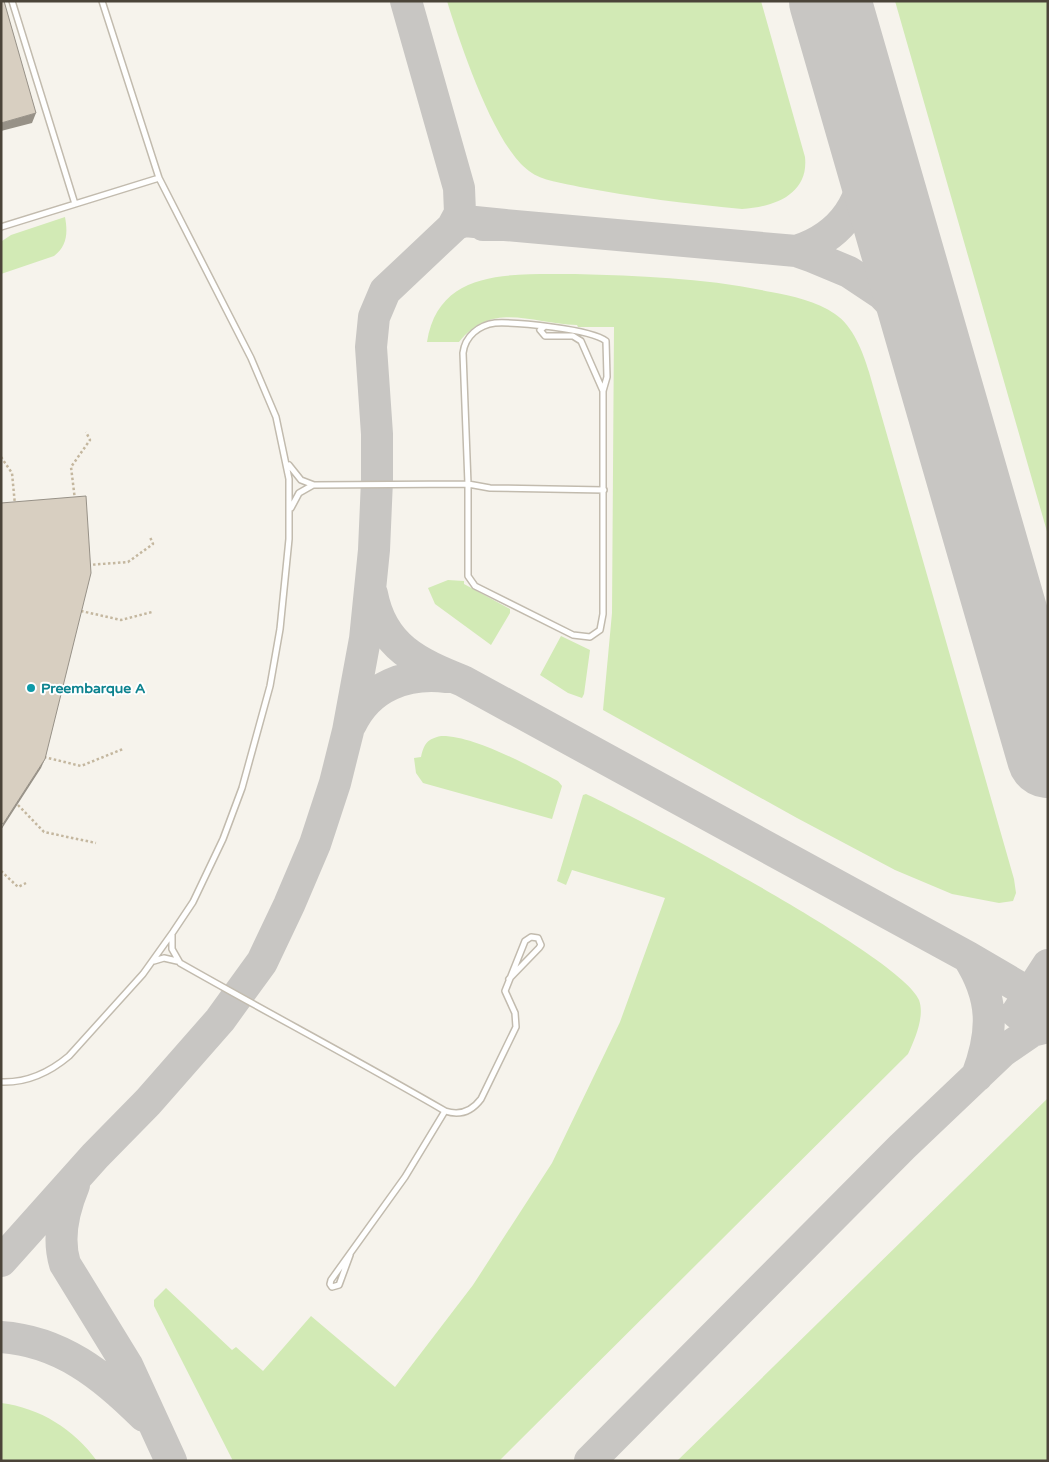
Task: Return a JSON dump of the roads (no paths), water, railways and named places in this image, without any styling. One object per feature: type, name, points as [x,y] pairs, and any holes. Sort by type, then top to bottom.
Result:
[{"type":"lane","points":[[12,1],[75,204]]},
{"type":"lane","points":[[1,1082],[25,1079],[58,1065],[102,1020],[152,962],[193,902],[223,840],[242,788],[259,730],[280,629],[285,583],[289,513],[287,463],[276,417],[266,389],[159,178],[102,1]]},
{"type":"lane","points":[[1,227],[159,178]]},
{"type":"lane","points":[[520,323],[601,337],[606,341],[607,378],[603,390],[602,624],[600,630],[590,637],[574,635],[483,590],[471,582],[468,576],[468,484],[463,353],[465,344],[474,331],[489,324],[520,323]]},
{"type":"lane","points":[[544,327],[540,330],[545,336],[573,336],[581,341],[603,390]]},
{"type":"lane","points":[[287,463],[291,470],[302,480],[314,485],[468,484],[490,488],[604,490]]},
{"type":"lane","points":[[289,513],[299,493],[314,485]]},
{"type":"lane","points":[[173,932],[172,950],[180,963]]},
{"type":"lane","points":[[152,962],[164,958],[180,963],[312,1038],[348,1054],[445,1111],[452,1113],[465,1112],[477,1104],[514,1032],[515,1013],[505,991],[525,941],[531,937],[538,938],[539,948],[510,979]]},
{"type":"lane","points":[[350,1255],[339,1285],[332,1287],[330,1284],[331,1280],[405,1177],[445,1111]]},
{"type":"place","name":"Preembarque A","points":[[31,688]]}]
